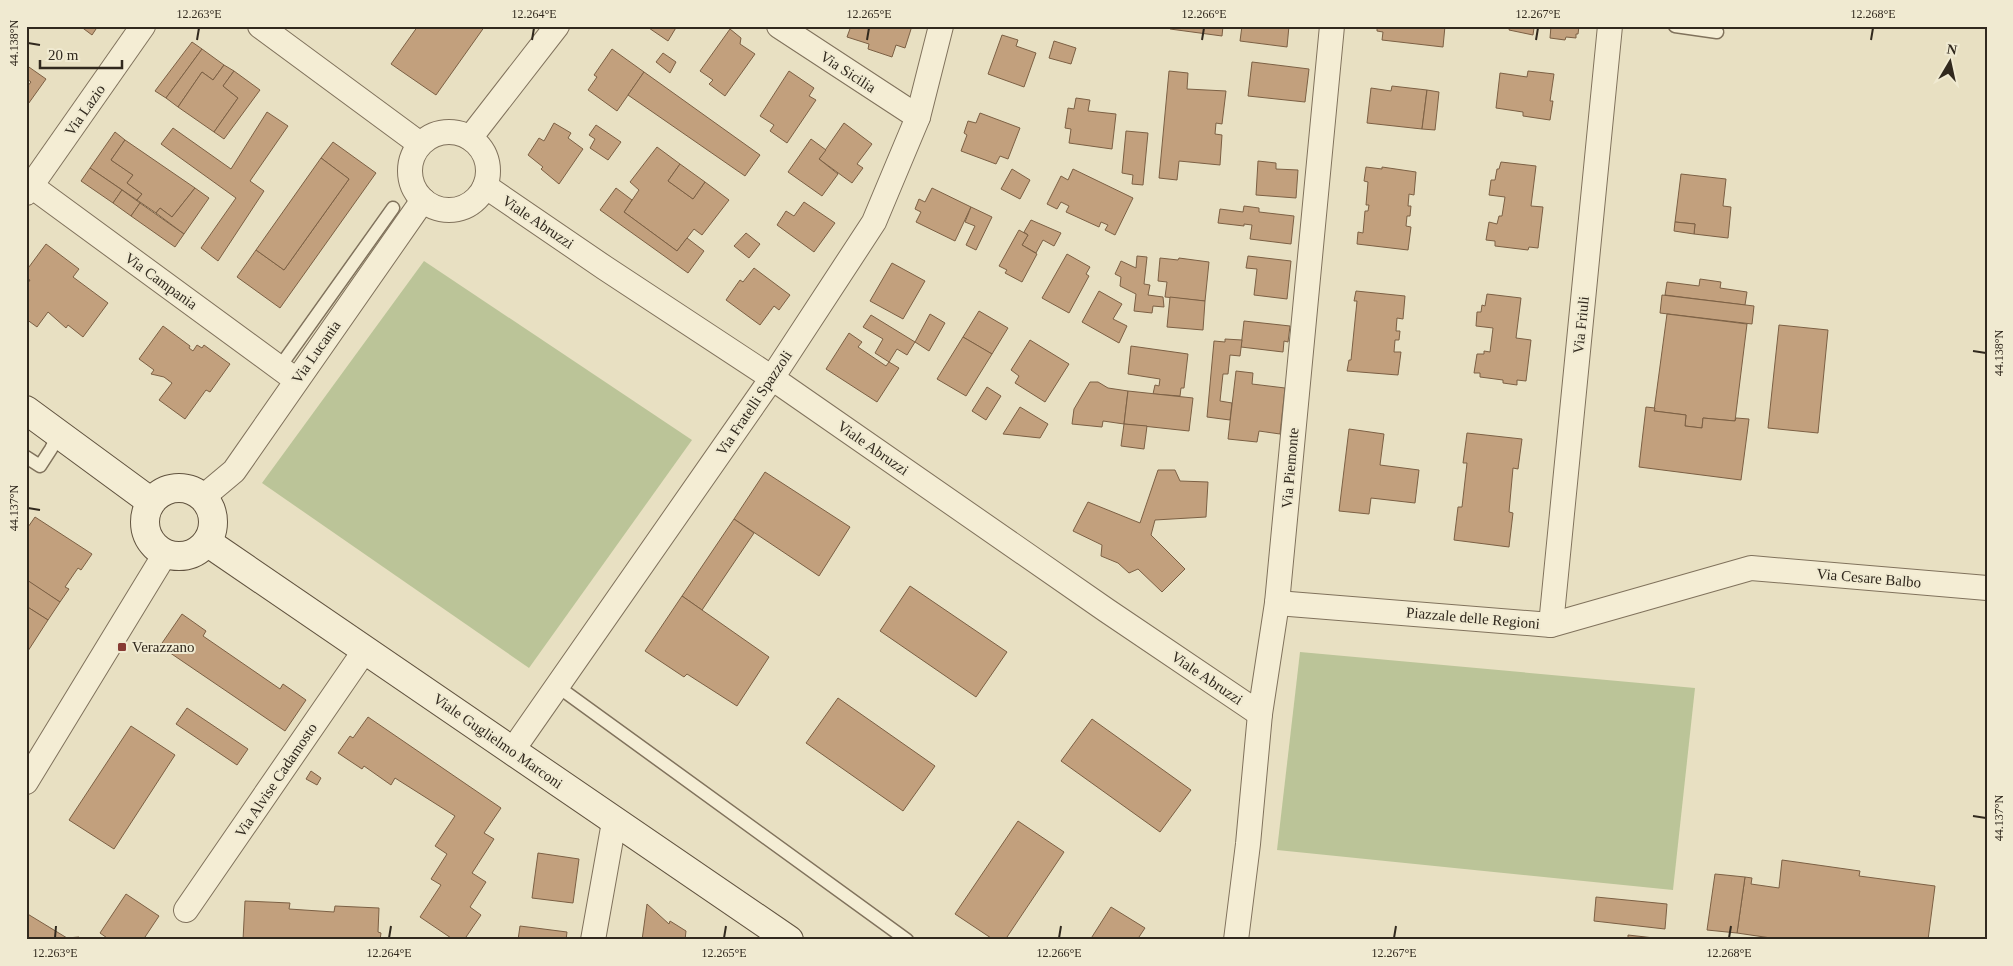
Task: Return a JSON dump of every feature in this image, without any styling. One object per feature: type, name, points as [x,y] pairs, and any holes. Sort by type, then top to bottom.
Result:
[{"type":"main road","points":[[26,410],[150,501]]},
{"type":"main road","points":[[181,487],[193,490],[203,497],[210,508],[213,520],[212,532],[207,542],[200,549],[189,555],[177,557],[165,554],[154,546],[147,536],[144,524],[145,513],[150,501],[158,493],[169,488],[181,487]]},
{"type":"main road","name":"Viale Guglielmo Marconi","points":[[207,542],[789,940]]},
{"type":"street","name":"Via Lazio","points":[[28,187],[143,26]]},
{"type":"street","points":[[260,26],[420,144]]},
{"type":"street","points":[[470,138],[556,26]]},
{"type":"street","name":"Via Sicilia","points":[[779,26],[918,117]]},
{"type":"street","name":"Via Fratelli Spazzoli","points":[[512,751],[772,378],[874,222],[918,117],[941,26]]},
{"type":"street","name":"Via Piemonte","points":[[1236,940],[1260,714],[1277,603],[1332,26]]},
{"type":"street","name":"Via Friuli","points":[[1551,625],[1610,26]]},
{"type":"street","points":[[439,133],[460,133],[470,138],[480,147],[486,159],[488,172],[485,186],[479,196],[469,204],[446,210],[423,200],[415,191],[410,167],[413,155],[420,144],[439,133]]},
{"type":"street","name":"Viale Abruzzi","points":[[485,186],[772,378],[1106,610],[1260,714]]},
{"type":"street","name":"Via Campania","points":[[28,187],[288,374]]},
{"type":"street","name":"Via Lucania","points":[[203,497],[234,471],[288,374],[423,200]]},
{"type":"street","points":[[26,782],[165,554]]},
{"type":"street","name":"Piazzale delle Regioni","points":[[1277,603],[1551,625],[1751,568]]},
{"type":"street","name":"Via Cesare Balbo","points":[[1751,568],[1987,588]]},
{"type":"street","name":"Via Alvise Cadamosto","points":[[186,910],[364,650]]},
{"type":"street","points":[[593,940],[614,822]]},
{"type":"street","points":[[1239,910],[1250,940]]},
{"type":"lane","points":[[1675,26],[1717,32]]},
{"type":"lane","points":[[288,374],[393,208]]},
{"type":"lane","points":[[26,457],[40,466],[59,433]]},
{"type":"lane","points":[[557,686],[907,940]]},
{"type":"green space","points":[[424,261],[692,440],[529,668],[262,483]]},
{"type":"green space","points":[[1300,652],[1695,688],[1673,890],[1277,850]]},
{"type":"building","points":[[80,26],[98,26],[92,35]]},
{"type":"building","points":[[418,26],[485,26],[436,95],[391,64]]},
{"type":"building","points":[[646,26],[677,26],[668,41]]},
{"type":"building","points":[[851,26],[912,26],[905,48],[896,45],[892,57],[868,49],[869,44],[847,37]]},
{"type":"building","points":[[1170,26],[1223,26],[1222,36],[1170,29]]},
{"type":"building","points":[[1242,26],[1289,26],[1287,47],[1240,41]]},
{"type":"building","points":[[1377,26],[1445,26],[1443,47],[1382,40],[1383,32],[1377,31]]},
{"type":"building","points":[[1510,26],[1539,26],[1539,28],[1534,28],[1533,35],[1509,30]]},
{"type":"building","points":[[1551,26],[1579,26],[1578,34],[1576,34],[1576,38],[1566,37],[1565,40],[1550,38]]},
{"type":"building","points":[[730,29],[741,38],[740,44],[755,54],[725,96],[709,84],[713,80],[700,71]]},
{"type":"building","points":[[1002,35],[1018,40],[1016,46],[1036,53],[1024,87],[988,74]]},
{"type":"building","points":[[1054,41],[1076,48],[1071,64],[1049,58]]},
{"type":"building","points":[[192,42],[202,49],[166,98],[155,91]]},
{"type":"building","points":[[202,49],[224,65],[213,80],[202,72],[178,107],[166,98]]},
{"type":"building","points":[[612,49],[644,72],[617,111],[588,90],[597,77],[594,75]]},
{"type":"building","points":[[663,53],[676,62],[670,73],[656,62]]},
{"type":"building","points":[[1252,62],[1309,69],[1305,102],[1248,96]]},
{"type":"building","points":[[26,65],[46,79],[26,107],[26,88],[31,82],[26,78]]},
{"type":"building","points":[[224,65],[234,71],[223,86],[238,98],[214,132],[178,107],[202,72],[213,80]]},
{"type":"building","points":[[234,71],[260,90],[224,139],[214,132],[238,98],[223,86]]},
{"type":"building","points":[[789,71],[814,88],[809,96],[816,100],[787,143],[770,131],[774,125],[760,116]]},
{"type":"building","points":[[1169,71],[1188,73],[1187,89],[1226,91],[1222,124],[1216,123],[1215,134],[1222,135],[1220,165],[1179,161],[1177,180],[1159,178]]},
{"type":"building","points":[[1528,71],[1554,74],[1550,101],[1553,101],[1550,120],[1523,116],[1523,112],[1496,108],[1500,73],[1527,77]]},
{"type":"building","points":[[644,72],[760,155],[745,176],[628,95]]},
{"type":"building","points":[[1392,86],[1427,90],[1422,129],[1367,123],[1371,88],[1391,91]]},
{"type":"building","points":[[1427,90],[1439,92],[1435,130],[1422,129]]},
{"type":"building","points":[[1076,98],[1090,100],[1088,111],[1116,114],[1112,149],[1069,143],[1071,129],[1065,128],[1068,108],[1074,109]]},
{"type":"building","points":[[267,112],[288,126],[250,181],[264,191],[218,261],[201,248],[236,198],[161,144],[173,128],[231,169]]},
{"type":"building","points":[[980,113],[1020,128],[1008,159],[1000,156],[996,164],[961,151],[967,135],[964,133],[968,121],[976,123]]},
{"type":"building","points":[[554,123],[571,133],[568,138],[583,149],[559,184],[528,155],[539,138],[544,141]]},
{"type":"building","points":[[844,123],[872,144],[857,164],[863,168],[852,183],[819,159]]},
{"type":"building","points":[[596,125],[621,142],[608,160],[590,148],[595,139],[589,135]]},
{"type":"building","points":[[1126,131],[1148,133],[1143,185],[1132,184],[1133,175],[1122,173]]},
{"type":"building","points":[[115,132],[125,140],[111,160],[133,175],[127,183],[142,194],[137,200],[90,168]]},
{"type":"building","points":[[811,139],[826,150],[819,159],[838,174],[822,196],[788,172]]},
{"type":"building","points":[[125,140],[195,188],[172,217],[160,208],[156,213],[137,200],[142,194],[127,183],[133,175],[111,160]]},
{"type":"building","points":[[333,142],[376,173],[280,308],[237,277],[256,250],[284,270],[349,179],[321,158]]},
{"type":"building","points":[[657,147],[680,164],[668,181],[693,199],[705,182],[729,200],[702,235],[694,229],[677,251],[624,212],[639,190],[630,182]]},
{"type":"building","points":[[321,158],[349,179],[284,270],[256,250]]},
{"type":"building","points":[[1258,161],[1276,163],[1276,169],[1298,170],[1296,198],[1256,195]]},
{"type":"building","points":[[1501,162],[1536,166],[1531,206],[1543,207],[1538,248],[1529,247],[1528,250],[1495,246],[1495,241],[1486,240],[1489,222],[1497,224],[1499,216],[1502,216],[1505,197],[1489,195],[1491,180],[1495,180],[1497,169],[1499,169]]},
{"type":"building","points":[[680,164],[705,182],[693,199],[668,181]]},
{"type":"building","points":[[1366,167],[1382,169],[1382,167],[1416,172],[1414,195],[1409,194],[1408,206],[1411,206],[1406,226],[1411,227],[1408,250],[1357,244],[1358,232],[1363,233],[1365,211],[1368,211],[1369,205],[1366,205],[1368,182],[1364,181]]},
{"type":"building","points":[[90,168],[122,190],[113,203],[81,181]]},
{"type":"building","points":[[1012,169],[1030,180],[1020,199],[1001,189]]},
{"type":"building","points":[[1073,169],[1133,198],[1115,235],[1105,230],[1108,225],[1101,222],[1099,227],[1066,212],[1069,206],[1061,202],[1057,209],[1047,204],[1061,176],[1068,180]]},
{"type":"building","points":[[1681,174],[1726,179],[1723,206],[1731,207],[1728,238],[1694,234],[1695,224],[1675,222]]},
{"type":"building","points":[[195,188],[209,198],[184,234],[156,213],[160,208],[172,217]]},
{"type":"building","points":[[616,188],[632,200],[624,212],[677,251],[687,238],[704,251],[688,273],[600,210]]},
{"type":"building","points":[[932,188],[971,207],[955,241],[916,222],[921,212],[915,209],[919,199],[925,202]]},
{"type":"building","points":[[122,190],[140,203],[131,216],[113,203]]},
{"type":"building","points":[[804,202],[835,223],[814,252],[777,225],[786,211],[794,216]]},
{"type":"building","points":[[140,203],[184,234],[175,247],[131,216]]},
{"type":"building","points":[[1244,206],[1259,208],[1259,212],[1294,216],[1291,244],[1250,239],[1252,225],[1218,223],[1220,209],[1243,212]]},
{"type":"building","points":[[971,207],[992,217],[976,250],[966,245],[975,226],[965,222]]},
{"type":"building","points":[[1031,220],[1061,233],[1054,246],[1043,240],[1036,253],[1022,245],[1028,235],[1024,232]]},
{"type":"building","points":[[1675,222],[1695,224],[1694,234],[1674,231]]},
{"type":"building","points":[[1019,230],[1028,235],[1022,245],[1037,254],[1022,282],[1005,273],[1007,270],[999,266]]},
{"type":"building","points":[[746,233],[760,244],[749,258],[734,246]]},
{"type":"building","points":[[46,244],[79,269],[73,277],[108,303],[83,337],[68,325],[66,328],[48,312],[37,327],[26,319],[26,286],[30,280],[26,278],[26,271]]},
{"type":"building","points":[[1067,254],[1090,267],[1086,274],[1089,276],[1069,313],[1042,298]]},
{"type":"building","points":[[1137,256],[1147,257],[1144,284],[1150,285],[1148,295],[1163,297],[1164,307],[1153,306],[1152,313],[1134,311],[1136,294],[1120,286],[1121,277],[1115,274],[1121,261],[1136,268]]},
{"type":"building","points":[[1248,256],[1291,261],[1287,299],[1254,295],[1257,269],[1246,268]]},
{"type":"building","points":[[1160,258],[1178,260],[1179,258],[1209,262],[1205,301],[1165,297],[1167,282],[1158,281]]},
{"type":"building","points":[[892,263],[925,281],[903,319],[870,301]]},
{"type":"building","points":[[754,268],[790,295],[779,310],[774,306],[760,325],[726,300],[740,280],[743,282]]},
{"type":"building","points":[[1700,279],[1721,282],[1720,288],[1747,292],[1745,305],[1665,295],[1667,282],[1699,286]]},
{"type":"building","points":[[1099,291],[1122,304],[1113,319],[1127,326],[1119,343],[1082,322]]},
{"type":"building","points":[[1356,291],[1405,296],[1403,319],[1397,318],[1396,331],[1400,331],[1399,340],[1395,340],[1394,352],[1401,352],[1398,375],[1347,371],[1349,360],[1351,360],[1357,301],[1354,301]]},
{"type":"building","points":[[1487,294],[1521,298],[1516,338],[1531,340],[1526,381],[1517,380],[1517,385],[1503,383],[1503,380],[1480,377],[1480,373],[1474,373],[1477,354],[1484,354],[1484,351],[1490,352],[1493,328],[1476,326],[1477,312],[1481,312],[1482,305],[1485,306]]},
{"type":"building","points":[[1662,295],[1754,306],[1752,324],[1660,313]]},
{"type":"building","points":[[1170,297],[1205,301],[1203,330],[1167,327]]},
{"type":"building","points":[[979,311],[1008,328],[992,354],[963,337]]},
{"type":"building","points":[[930,314],[945,323],[929,351],[915,342]]},
{"type":"building","points":[[1667,314],[1747,324],[1735,421],[1703,418],[1702,428],[1685,426],[1686,415],[1654,411]]},
{"type":"building","points":[[871,315],[915,342],[907,355],[897,349],[889,362],[875,353],[883,339],[863,327]]},
{"type":"building","points":[[1244,321],[1290,326],[1288,342],[1284,341],[1283,352],[1241,347]]},
{"type":"building","points":[[1779,325],[1828,330],[1818,433],[1768,428]]},
{"type":"building","points":[[163,326],[190,346],[189,348],[193,351],[197,345],[202,348],[204,345],[230,364],[210,392],[206,390],[185,419],[159,400],[172,383],[164,377],[151,374],[154,370],[139,359]]},
{"type":"building","points":[[849,333],[862,342],[858,347],[886,366],[889,362],[899,368],[877,402],[826,369]]},
{"type":"building","points":[[963,337],[992,354],[966,396],[937,379]]},
{"type":"building","points":[[1225,339],[1242,340],[1240,356],[1230,355],[1228,374],[1223,374],[1220,401],[1232,403],[1230,420],[1207,417],[1214,341],[1225,342]]},
{"type":"building","points":[[1030,340],[1069,364],[1045,402],[1015,383],[1019,376],[1011,370]]},
{"type":"building","points":[[1131,346],[1188,354],[1184,388],[1181,388],[1180,396],[1153,394],[1155,385],[1159,386],[1160,379],[1128,374]]},
{"type":"building","points":[[1236,371],[1253,373],[1252,384],[1285,388],[1280,434],[1259,431],[1257,442],[1228,439]]},
{"type":"building","points":[[1090,382],[1098,382],[1108,388],[1128,391],[1124,424],[1103,421],[1102,427],[1072,424],[1074,409]]},
{"type":"building","points":[[987,387],[1001,396],[986,420],[972,411]]},
{"type":"building","points":[[1128,391],[1193,398],[1189,431],[1124,424]]},
{"type":"building","points":[[1020,407],[1048,424],[1040,438],[1003,434]]},
{"type":"building","points":[[1646,407],[1655,408],[1654,411],[1686,415],[1685,426],[1702,428],[1703,418],[1735,421],[1736,418],[1749,419],[1741,480],[1639,467]]},
{"type":"building","points":[[1124,424],[1147,426],[1144,449],[1121,446]]},
{"type":"building","points":[[1349,429],[1384,434],[1380,465],[1419,470],[1415,503],[1371,498],[1369,514],[1339,511]]},
{"type":"building","points":[[1467,433],[1522,439],[1518,469],[1513,468],[1509,512],[1513,513],[1509,547],[1454,540],[1458,507],[1462,507],[1467,463],[1463,463]]},
{"type":"building","points":[[1158,470],[1175,470],[1180,481],[1208,482],[1206,517],[1155,520],[1151,535],[1185,569],[1162,592],[1138,569],[1129,573],[1118,563],[1101,556],[1102,545],[1073,531],[1088,502],[1140,523]]},
{"type":"building","points":[[765,472],[850,527],[819,576],[734,519]]},
{"type":"building","points":[[35,517],[92,554],[81,570],[78,568],[65,587],[69,589],[60,602],[26,580],[26,530]]},
{"type":"building","points":[[734,519],[754,533],[702,610],[682,596]]},
{"type":"building","points":[[27,580],[60,602],[48,620],[26,606]]},
{"type":"building","points":[[910,586],[1007,652],[976,697],[880,631]]},
{"type":"building","points":[[682,596],[769,657],[737,706],[687,674],[684,677],[645,651]]},
{"type":"building","points":[[26,606],[48,620],[26,654]]},
{"type":"building","points":[[182,614],[206,631],[203,636],[280,689],[283,684],[306,700],[285,731],[160,646]]},
{"type":"building","points":[[838,698],[935,766],[903,811],[806,743]]},
{"type":"building","points":[[187,708],[248,749],[237,765],[176,724]]},
{"type":"building","points":[[368,717],[501,808],[484,833],[494,839],[472,873],[486,882],[470,907],[481,915],[464,940],[454,940],[420,917],[441,885],[431,879],[447,854],[435,846],[455,816],[395,778],[391,785],[364,766],[362,769],[338,753],[350,736],[353,738]]},
{"type":"building","points":[[1092,719],[1191,790],[1160,832],[1061,761]]},
{"type":"building","points":[[131,726],[175,755],[114,849],[69,820]]},
{"type":"building","points":[[311,771],[321,778],[317,785],[306,779]]},
{"type":"building","points":[[1018,821],[1064,852],[1005,940],[994,940],[955,914]]},
{"type":"building","points":[[538,853],[579,859],[573,903],[532,898]]},
{"type":"building","points":[[1782,860],[1860,871],[1859,876],[1935,886],[1928,940],[1770,940],[1771,938],[1737,933],[1745,877],[1752,878],[1751,884],[1779,888]]},
{"type":"building","points":[[1715,874],[1745,877],[1737,933],[1707,930]]},
{"type":"building","points":[[126,894],[159,916],[143,940],[110,940],[100,933]]},
{"type":"building","points":[[1596,897],[1667,904],[1665,929],[1594,921]]},
{"type":"building","points":[[245,901],[290,903],[289,909],[334,912],[335,906],[379,908],[378,932],[381,933],[380,940],[243,940]]},
{"type":"building","points":[[647,904],[669,924],[670,921],[686,931],[685,940],[642,940]]},
{"type":"building","points":[[1111,907],[1145,928],[1137,940],[1090,940]]},
{"type":"building","points":[[26,913],[67,938],[79,937],[80,940],[33,940],[26,935]]},
{"type":"building","points":[[520,926],[567,932],[566,940],[518,940]]},
{"type":"building","points":[[1628,935],[1663,939],[1663,940],[1628,940]]},
{"type":"place","name":"Verazzano","points":[[122,647]]}]
